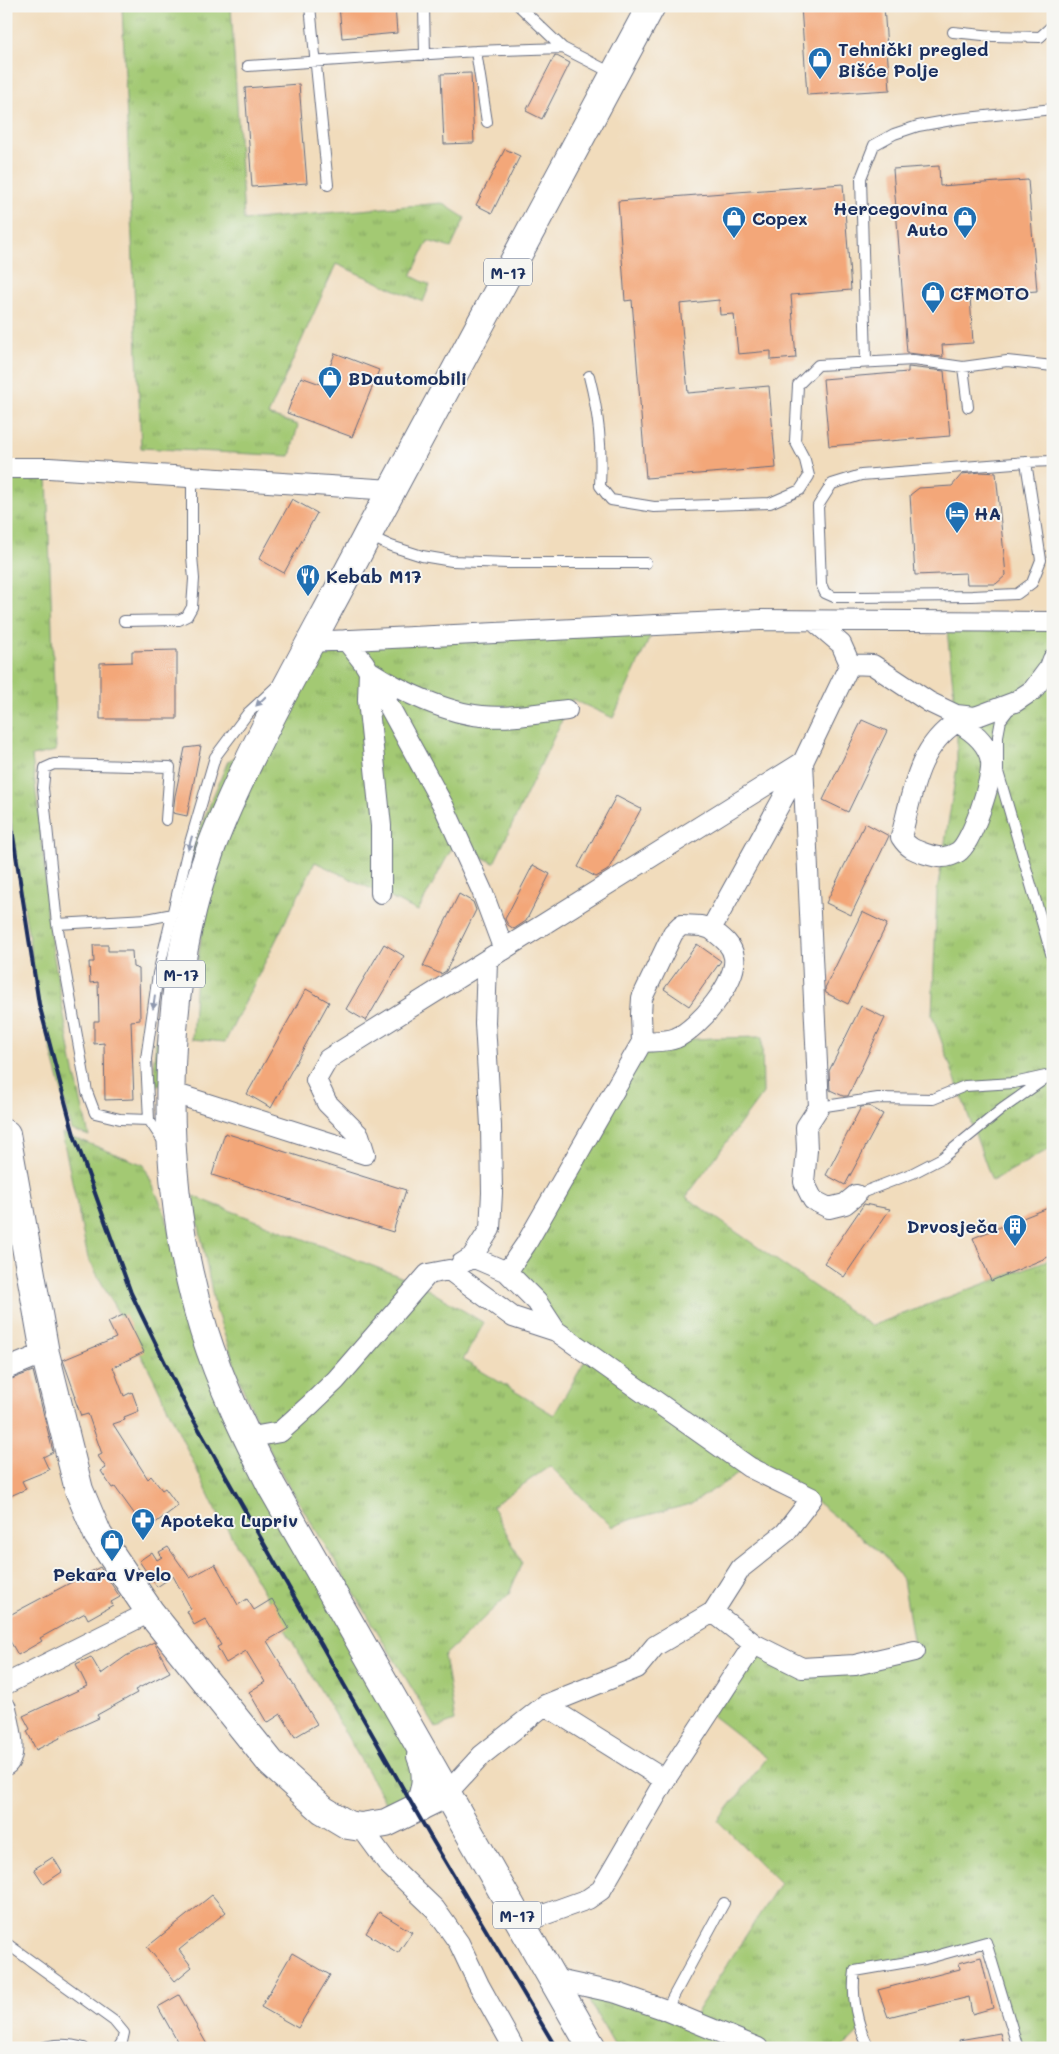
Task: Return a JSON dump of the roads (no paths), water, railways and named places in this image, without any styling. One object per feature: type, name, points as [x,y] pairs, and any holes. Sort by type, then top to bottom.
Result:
[{"type":"main road","name":"M-17","points":[[592,2048],[277,1495],[247,1438],[222,1381],[194,1295],[178,1207],[170,1092],[178,986],[196,896],[213,843],[235,791],[296,667],[651,6]]},
{"type":"main road","points":[[6,1134],[45,1353],[79,1490],[98,1535],[150,1612],[271,1763],[323,1810],[348,1824],[361,1828],[386,1823],[447,1793]]},
{"type":"main road","points":[[406,1720],[412,1738],[426,1766],[426,1787],[418,1808]]},
{"type":"street","points":[[6,468],[49,468],[392,490]]},
{"type":"street","points":[[310,642],[760,620],[1053,622]]},
{"type":"street","points":[[711,929],[803,762],[850,664],[841,644],[814,621]]},
{"type":"street","points":[[346,640],[369,671],[444,807],[482,891],[504,950]]},
{"type":"street","points":[[850,664],[873,666],[956,718],[984,745],[994,767],[990,773],[980,811],[970,836],[960,851],[947,857],[936,858],[906,846],[901,837],[920,767],[936,739],[956,718],[975,717],[1015,702],[1033,690],[1050,667],[1053,659]]},
{"type":"street","points":[[369,671],[412,695],[447,708],[481,716],[522,716],[567,710]]},
{"type":"street","points":[[369,671],[368,700],[381,826],[381,893]]},
{"type":"street","points":[[170,1092],[366,1154],[359,1135],[327,1103],[316,1080],[328,1059],[803,762]]},
{"type":"street","points":[[803,762],[819,1107],[806,1127],[807,1150],[804,1182],[812,1200],[829,1208],[845,1204],[856,1195]]},
{"type":"street","points":[[507,1272],[526,1244],[642,1042],[642,998],[673,933],[681,925],[701,926],[711,929],[728,942],[734,955],[735,968],[726,986],[696,1025],[676,1039],[642,1042]]},
{"type":"street","points":[[247,1438],[280,1432],[336,1380],[428,1274],[449,1270],[472,1258],[490,1229],[492,1193],[491,1126],[485,1023],[487,961]]},
{"type":"street","points":[[472,1258],[507,1272],[537,1302],[556,1331]]},
{"type":"street","points":[[447,1793],[482,1754],[545,1705],[638,1668],[655,1646],[713,1612],[741,1568],[786,1533],[812,1498],[749,1466],[556,1331],[513,1317],[449,1270]]},
{"type":"street","points":[[6,1369],[45,1353]]},
{"type":"street","points":[[6,1684],[150,1612]]},
{"type":"street","points":[[713,1612],[754,1644],[802,1668],[854,1665],[915,1650]]},
{"type":"street","points":[[521,1923],[588,1899],[601,1890],[666,1780],[754,1644]]},
{"type":"street","points":[[545,1705],[666,1780]]},
{"type":"street","points":[[6,1708],[14,1750],[10,1762],[6,1764]]},
{"type":"street","points":[[361,1828],[389,1865],[435,1909],[458,1943],[514,2048]]},
{"type":"street","points":[[553,1979],[617,1992],[758,2048]]},
{"type":"lane","points":[[310,6],[328,185]]},
{"type":"lane","points":[[424,6],[425,55]]},
{"type":"lane","points":[[519,6],[563,48],[614,74]]},
{"type":"lane","points":[[953,32],[993,36],[1040,37],[1053,25]]},
{"type":"lane","points":[[248,66],[476,51],[563,48]]},
{"type":"lane","points":[[476,51],[487,122]]},
{"type":"lane","points":[[866,362],[860,178],[874,145],[894,134],[918,126],[957,118],[1053,109]]},
{"type":"lane","points":[[589,376],[598,412],[601,464],[600,486],[611,500],[654,507],[770,503],[800,490],[809,476],[805,460],[795,441],[798,386],[818,365],[914,360],[964,367],[1008,361],[1053,366]]},
{"type":"lane","points":[[964,367],[968,407]]},
{"type":"lane","points":[[1026,462],[1041,560],[1032,583],[1017,594],[834,597],[825,593],[821,584],[818,506],[832,484],[861,475],[1026,462],[1053,461]]},
{"type":"lane","points":[[124,621],[179,620],[187,616],[192,607],[194,579],[192,556],[192,477]]},
{"type":"lane","points":[[368,535],[391,546],[422,556],[452,561],[646,563]]},
{"type":"lane","points":[[174,1156],[148,1120],[146,1059],[158,974],[187,853],[215,757],[248,713],[296,667]]},
{"type":"lane","points":[[1015,702],[1001,720],[994,767],[1053,960]]},
{"type":"lane","points":[[148,1120],[120,1119],[95,1113],[87,1092],[56,924],[43,788],[44,768],[54,764],[170,767],[166,820]]},
{"type":"lane","points":[[56,924],[147,919],[172,914]]},
{"type":"lane","points":[[147,919],[161,925],[168,932]]},
{"type":"lane","points":[[819,1107],[878,1098],[933,1099],[965,1086],[1014,1083],[1051,1074]]},
{"type":"lane","points":[[856,1195],[912,1173],[942,1158],[1002,1109],[1051,1074]]},
{"type":"lane","points":[[666,2010],[724,1903]]},
{"type":"lane","points":[[869,2048],[860,2032],[852,1988],[855,1972],[925,1959],[986,1942],[1018,2048]]},
{"type":"lane","points":[[6,1943],[114,2021],[124,2033],[118,2048]]},
{"type":"lane","points":[[42,2048],[50,2045],[67,2044],[84,2048]]},
{"type":"railway","points":[[6,769],[12,829],[39,1004],[74,1135],[131,1293],[188,1410],[430,1836],[556,2048]]},
{"type":"place","name":"Tehnički pregled Bišće Polje","points":[[820,80]]},
{"type":"place","name":"Copex","points":[[734,239]]},
{"type":"place","name":"Hercegovina Auto","points":[[965,239]]},
{"type":"place","name":"CFMOTO","points":[[933,314]]},
{"type":"place","name":"BDautomobili","points":[[330,399]]},
{"type":"place","name":"HA","points":[[957,534]]},
{"type":"place","name":"Kebab M17","points":[[308,597]]},
{"type":"place","name":"Drvosječa","points":[[1015,1247]]},
{"type":"place","name":"Apoteka Lupriv","points":[[143,1541]]},
{"type":"place","name":"Pekara Vrelo","points":[[112,1562]]}]
